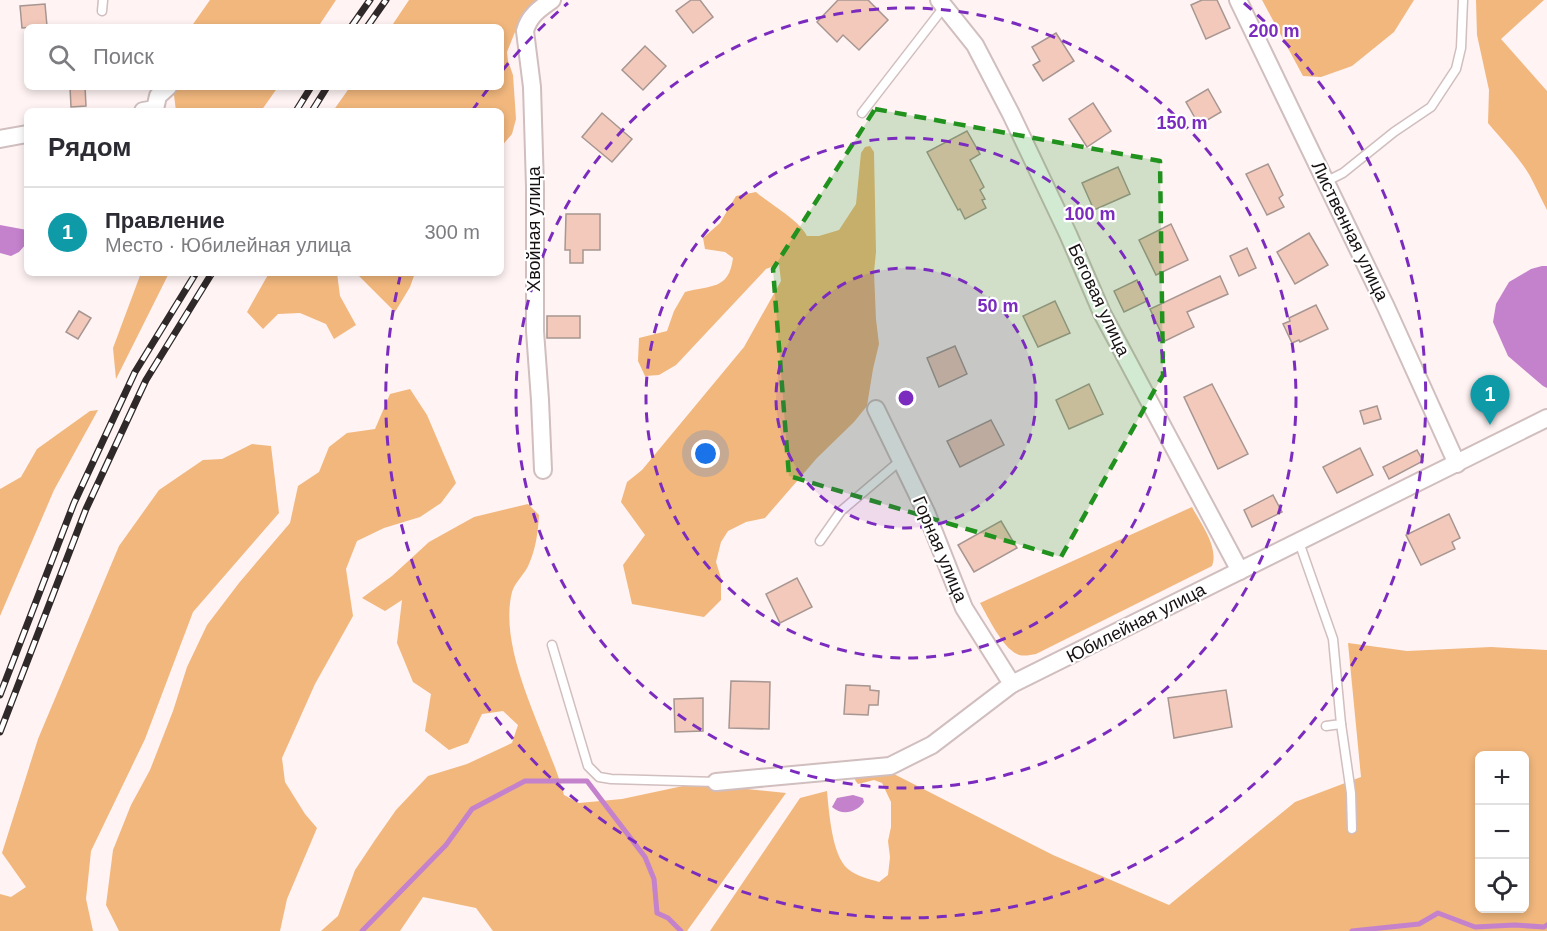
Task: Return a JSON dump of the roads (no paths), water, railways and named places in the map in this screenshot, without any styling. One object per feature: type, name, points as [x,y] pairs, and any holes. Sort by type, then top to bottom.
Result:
[{"type":"street","name":"Хвойная улица","points":[[543,470],[535,331],[532,98],[525,31],[534,13],[552,0]]},
{"type":"street","name":"Лиственная улица","points":[[1238,0],[1327,181],[1457,464]]},
{"type":"street","name":"Беговая улица","points":[[941,3],[975,45],[1068,234],[1102,313],[1240,571]]},
{"type":"street","points":[[155,108],[158,96],[165,90]]},
{"type":"street","points":[[0,139],[24,135]]},
{"type":"street","name":"Горная улица","points":[[876,408],[926,512],[964,608],[1012,684]]},
{"type":"street","name":"Юбилейная улица","points":[[716,782],[890,766],[932,745],[1012,684],[1547,418]]},
{"type":"lane","points":[[102,10],[103,0]]},
{"type":"lane","points":[[1327,181],[1343,173],[1394,132],[1431,107],[1456,69],[1461,48],[1463,0]]},
{"type":"lane","points":[[862,113],[941,3]]},
{"type":"lane","points":[[820,541],[840,511],[901,460]]},
{"type":"lane","points":[[1299,542],[1334,639],[1341,724],[1351,793],[1352,829]]},
{"type":"lane","points":[[552,645],[588,766],[599,777],[716,782]]},
{"type":"lane","points":[[1326,726],[1341,724]]},
{"type":"waterway","points":[[362,931],[446,845],[472,809],[525,781],[587,781],[645,857],[654,879],[657,913],[668,918],[681,931]]},
{"type":"waterway","points":[[1352,931],[1419,924],[1438,913],[1475,927],[1515,925],[1544,927],[1547,925]]},
{"type":"railway","points":[[353,24],[370,0]]},
{"type":"railway","points":[[369,24],[386,0]]},
{"type":"railway","points":[[298,108],[309,90]]},
{"type":"railway","points":[[314,108],[325,90]]},
{"type":"railway","points":[[0,695],[74,503],[135,372],[194,276]]},
{"type":"railway","points":[[0,732],[86,509],[146,380],[210,276]]},
{"type":"place","name":"Правление","points":[[1490,425]]}]
